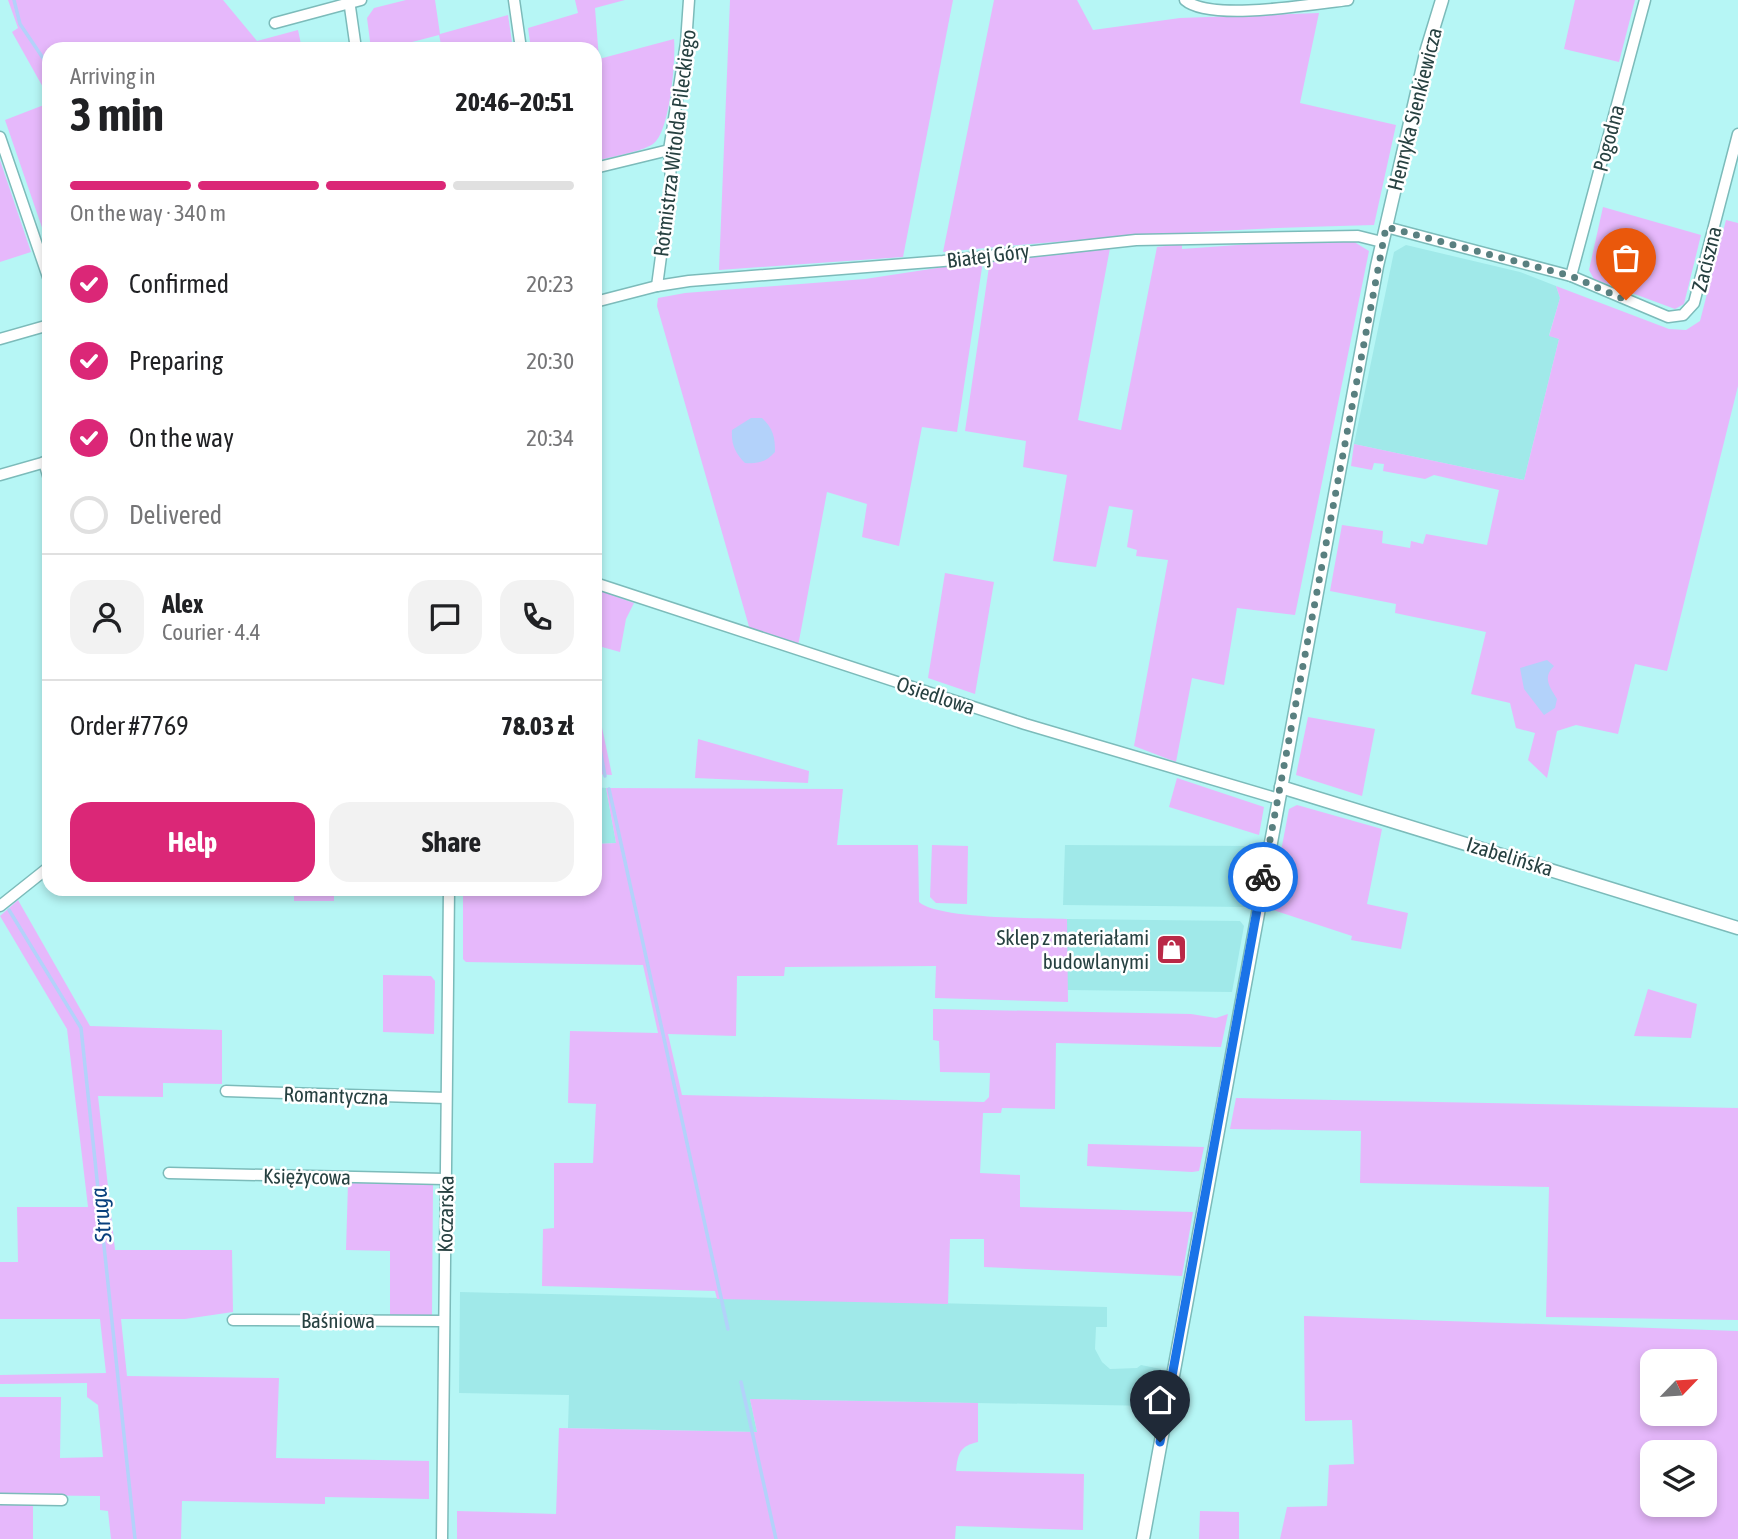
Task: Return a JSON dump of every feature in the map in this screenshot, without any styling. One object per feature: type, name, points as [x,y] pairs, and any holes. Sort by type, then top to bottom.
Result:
[{"type":"street","points":[[513,0],[520,42]]},
{"type":"street","name":"Rotmistrza Witolda Pileckiego","points":[[657,286],[671,183],[669,150],[686,43],[689,0]]},
{"type":"street","points":[[1185,0],[1195,7],[1207,10],[1258,9],[1348,0]]},
{"type":"street","name":"Henryka Sienkiewicza","points":[[1143,1539],[1382,242],[1427,50],[1442,0]]},
{"type":"street","name":"Pogodna","points":[[1571,276],[1645,0]]},
{"type":"street","points":[[275,23],[353,1],[356,42]]},
{"type":"street","name":"Zaciszna","points":[[1571,276],[1668,317],[1683,315],[1695,303],[1738,134]]},
{"type":"street","points":[[0,137],[42,260]]},
{"type":"street","points":[[602,166],[669,150]]},
{"type":"street","points":[[1386,227],[1571,276]]},
{"type":"street","name":"Białej Góry","points":[[602,300],[657,286],[1136,240],[1358,236],[1382,242]]},
{"type":"street","points":[[0,340],[42,327]]},
{"type":"street","points":[[0,475],[42,462]]},
{"type":"street","name":"Osiedlowa","points":[[602,585],[1025,724],[1280,793]]},
{"type":"street","name":"Izabelińska","points":[[1280,793],[1738,928]]},
{"type":"street","points":[[0,906],[42,873]]},
{"type":"street","name":"Koczarska","points":[[442,1539],[449,896]]},
{"type":"street","name":"Romantyczna","points":[[226,1091],[446,1098]]},
{"type":"street","name":"Księżycowa","points":[[169,1173],[445,1179]]},
{"type":"street","name":"Baśniowa","points":[[233,1320],[443,1321]]},
{"type":"street","points":[[0,1499],[62,1500]]},
{"type":"shaded area","points":[[8,0],[223,0],[257,41],[298,30],[301,42],[42,42],[42,86],[12,32],[18,28]]},
{"type":"shaded area","points":[[406,0],[435,0],[440,34],[508,15],[512,42],[440,42],[439,35],[412,42],[370,42],[367,18],[374,8]]},
{"type":"shaded area","points":[[575,0],[625,0],[595,8],[598,42],[530,42],[528,28],[578,13]]},
{"type":"shaded area","points":[[730,0],[953,0],[903,257],[719,270]]},
{"type":"shaded area","points":[[994,0],[1077,0],[1093,30],[1180,18],[1319,13],[1300,103],[1396,125],[1374,225],[1158,234],[943,252]]},
{"type":"shaded area","points":[[1575,0],[1635,0],[1619,62],[1564,49]]},
{"type":"shaded area","points":[[674,39],[673,78],[664,126],[653,144],[602,159],[602,58]]},
{"type":"shaded area","points":[[42,106],[42,228],[5,120]]},
{"type":"shaded area","points":[[0,160],[31,252],[0,262]]},
{"type":"shaded area","points":[[1603,207],[1701,235],[1684,304],[1675,309],[1594,279],[1589,270]]},
{"type":"shaded area","points":[[1726,220],[1738,223],[1738,386],[1667,671],[1635,664],[1618,734],[1576,725],[1557,731],[1547,778],[1528,760],[1535,733],[1516,728],[1510,703],[1471,694],[1486,632],[1395,613],[1396,604],[1330,591],[1342,525],[1383,531],[1382,543],[1410,548],[1411,541],[1423,544],[1426,534],[1487,545],[1499,490],[1434,475],[1425,479],[1383,471],[1384,464],[1374,463],[1372,470],[1351,466],[1354,444],[1524,480],[1559,339],[1549,336],[1560,298],[1556,286],[1669,329],[1686,330],[1700,321]]},
{"type":"shaded area","points":[[1306,240],[1351,240],[1369,251],[1295,615],[1237,608],[1224,685],[1192,678],[1176,762],[1134,746],[1168,560],[1136,556],[1137,550],[1127,547],[1133,510],[1109,506],[1096,567],[1053,561],[1067,475],[1023,467],[1026,441],[965,431],[990,260],[1110,248],[1078,420],[1121,430],[1157,247],[1182,244],[1182,249]]},
{"type":"shaded area","points":[[1406,245],[1520,272],[1556,286],[1560,298],[1549,335],[1559,339],[1524,480],[1354,444],[1394,252]]},
{"type":"shaded area","points":[[983,261],[957,432],[922,427],[899,546],[862,537],[867,504],[827,492],[798,646],[750,630],[657,306],[658,298],[685,293],[865,279]]},
{"type":"shaded area","points":[[751,418],[762,418],[769,425],[774,437],[775,452],[762,462],[745,463],[734,448],[732,430]]},
{"type":"shaded area","points":[[945,573],[994,582],[975,694],[928,678]]},
{"type":"shaded area","points":[[602,592],[634,603],[626,619],[620,652],[602,647]]},
{"type":"shaded area","points":[[1547,660],[1554,666],[1548,679],[1557,699],[1555,708],[1544,715],[1524,689],[1520,668]]},
{"type":"shaded area","points":[[1308,717],[1375,729],[1362,796],[1296,775]]},
{"type":"shaded area","points":[[602,728],[612,775],[602,774]]},
{"type":"shaded area","points":[[698,739],[809,771],[808,783],[695,778]]},
{"type":"shaded area","points":[[1177,778],[1264,807],[1259,835],[1169,807]]},
{"type":"shaded area","points":[[602,788],[606,788],[616,843],[602,844]]},
{"type":"shaded area","points":[[606,788],[843,789],[837,845],[918,845],[919,902],[929,908],[966,915],[1067,919],[1068,1002],[935,998],[936,966],[785,967],[784,976],[737,976],[736,1036],[668,1034],[682,1095],[984,1102],[989,1097],[990,1073],[940,1072],[939,1041],[933,1040],[933,1009],[1191,1014],[1216,1018],[1228,1014],[1221,1047],[1056,1043],[1055,1109],[1002,1108],[1001,1113],[983,1113],[980,1173],[1020,1175],[1020,1207],[1193,1212],[1182,1276],[984,1267],[984,1239],[950,1239],[948,1304],[717,1299],[715,1291],[542,1286],[543,1229],[554,1228],[554,1163],[593,1163],[596,1104],[568,1103],[570,1031],[658,1033],[643,965],[466,962],[463,959],[463,896],[602,896],[602,844],[616,843]]},
{"type":"shaded area","points":[[1297,805],[1382,829],[1367,904],[1408,913],[1401,949],[1351,940],[1352,936],[1270,909],[1289,809]]},
{"type":"shaded area","points":[[932,845],[968,846],[967,904],[936,903],[930,897]]},
{"type":"shaded area","points":[[1065,845],[1255,846],[1245,907],[1063,905]]},
{"type":"shaded area","points":[[294,896],[334,896],[334,901],[294,901]]},
{"type":"shaded area","points":[[18,900],[90,1026],[222,1030],[222,1084],[163,1083],[163,1097],[98,1096],[115,1250],[232,1250],[233,1312],[185,1319],[121,1319],[127,1376],[279,1378],[276,1458],[429,1461],[429,1499],[325,1497],[325,1504],[182,1501],[181,1539],[111,1539],[108,1511],[100,1510],[100,1496],[0,1495],[0,1397],[61,1397],[60,1458],[103,1457],[98,1405],[87,1397],[87,1383],[0,1384],[0,1375],[106,1373],[100,1319],[0,1319],[0,1262],[18,1262],[17,1207],[88,1207],[67,1029],[0,916]]},
{"type":"shaded area","points":[[1067,919],[1240,921],[1244,926],[1232,992],[1067,990]]},
{"type":"shaded area","points":[[383,975],[431,976],[435,981],[434,1034],[383,1032]]},
{"type":"shaded area","points":[[1648,989],[1697,1004],[1691,1038],[1634,1036]]},
{"type":"shaded area","points":[[1236,1098],[1738,1108],[1738,1320],[1546,1317],[1549,1187],[1360,1183],[1361,1131],[1230,1129]]},
{"type":"shaded area","points":[[1088,1144],[1204,1147],[1199,1171],[1192,1172],[1087,1166]]},
{"type":"shaded area","points":[[348,1183],[433,1184],[432,1315],[390,1316],[390,1251],[346,1250]]},
{"type":"shaded area","points":[[460,1292],[1107,1307],[1107,1327],[1096,1327],[1095,1349],[1102,1362],[1110,1369],[1137,1368],[1141,1365],[1161,1369],[1155,1406],[750,1399],[757,1432],[568,1428],[569,1395],[459,1393]]},
{"type":"shaded area","points":[[1304,1316],[1738,1331],[1738,1539],[1280,1539],[1287,1507],[1327,1506],[1329,1465],[1354,1464],[1352,1420],[1305,1421]]},
{"type":"shaded area","points":[[750,1399],[978,1403],[978,1442],[961,1451],[956,1471],[1084,1474],[1083,1530],[956,1526],[955,1539],[457,1539],[457,1511],[556,1514],[559,1428],[757,1432]]},
{"type":"shaded area","points":[[0,1505],[33,1505],[33,1539],[0,1539]]},
{"type":"shaded area","points":[[1200,1511],[1239,1512],[1239,1539],[1199,1539]]},
{"type":"waterway","points":[[14,0],[20,24],[42,57]]},
{"type":"waterway","points":[[602,760],[605,776]]},
{"type":"waterway","points":[[609,789],[728,1329]]},
{"type":"waterway","name":"Struga","points":[[9,910],[81,1028],[135,1539]]},
{"type":"waterway","points":[[741,1382],[776,1539]]},
{"type":"way so far","points":[[1263,877],[1386,227],[1571,276],[1626,300]]},
{"type":"place","name":"Sklep z materiałami budowlanymi","points":[[1172,949]]},
{"type":"route","points":[[1160,1442],[1263,877]]}]
